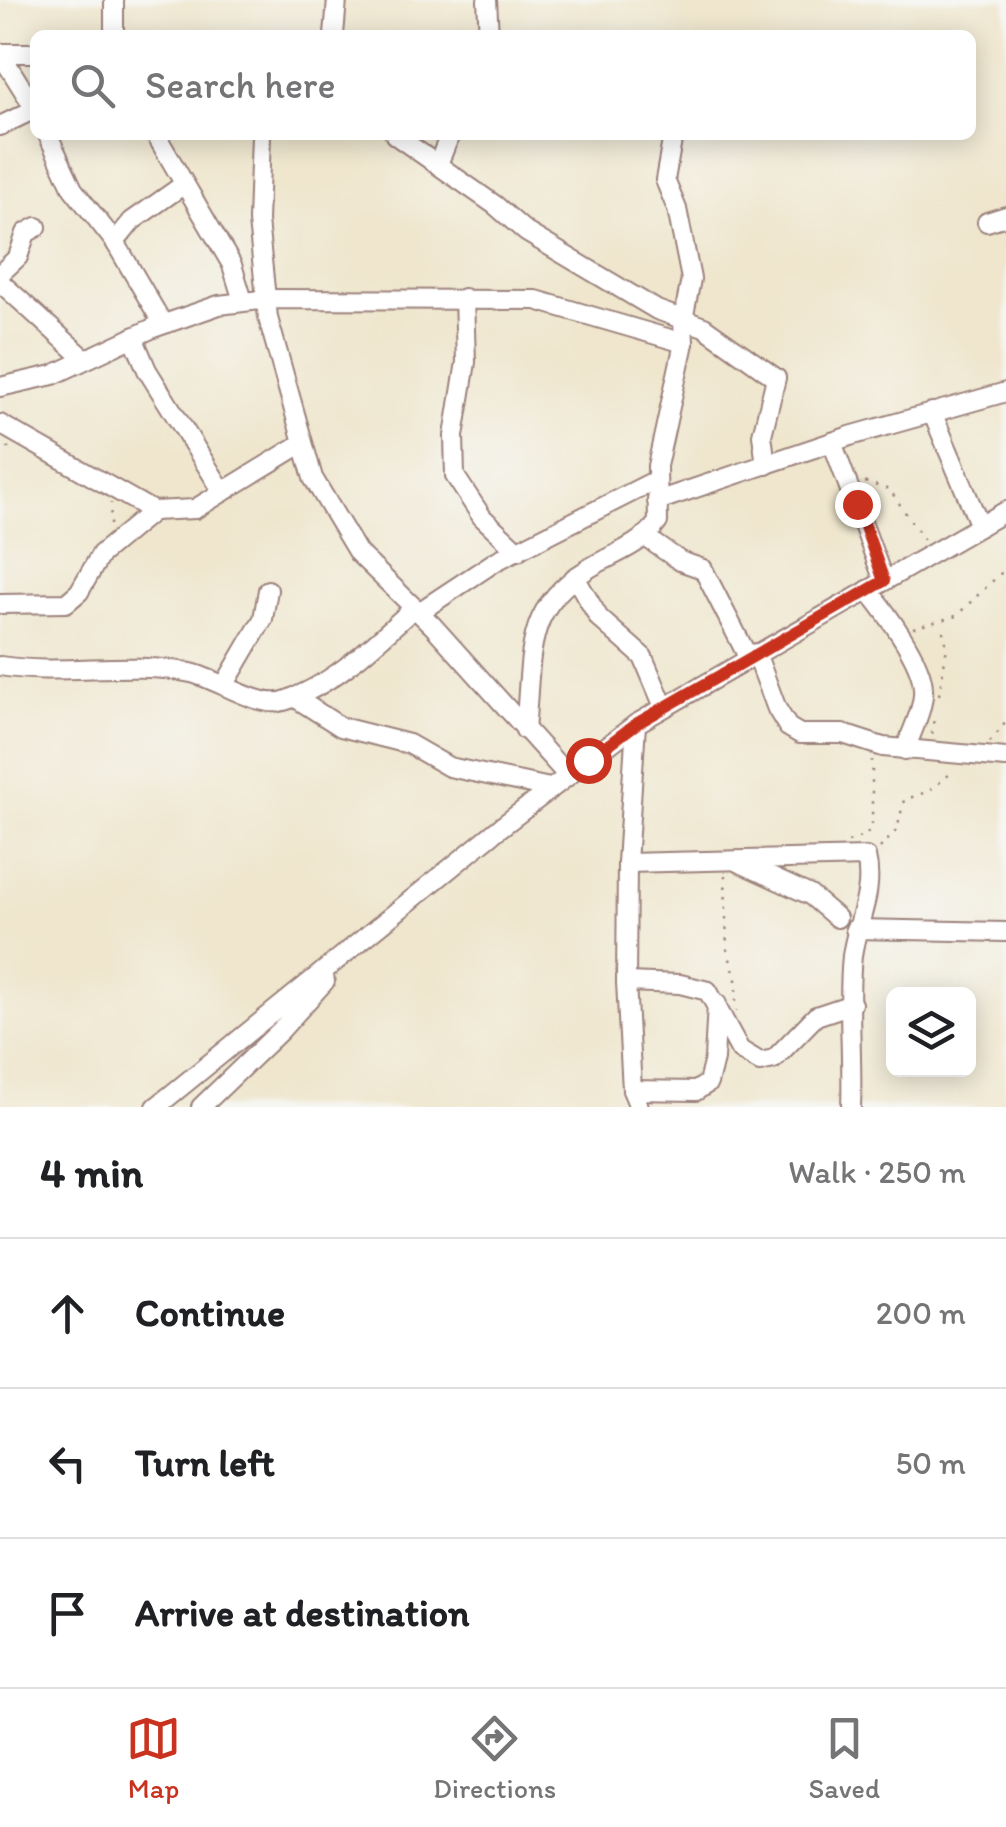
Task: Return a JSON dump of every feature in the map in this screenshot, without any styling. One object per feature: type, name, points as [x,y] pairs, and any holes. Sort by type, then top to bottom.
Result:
[{"type":"street","points":[[114,0],[114,30]]},
{"type":"street","points":[[334,30],[337,0]]},
{"type":"street","points":[[487,0],[490,30]]},
{"type":"street","points":[[0,53],[30,53]]},
{"type":"street","points":[[0,53],[30,101]]},
{"type":"street","points":[[0,126],[30,111]]},
{"type":"street","points":[[50,140],[73,189],[116,242],[163,324]]},
{"type":"street","points":[[159,140],[232,266],[243,300]]},
{"type":"street","points":[[261,140],[258,221],[269,298],[268,318],[301,444],[314,478],[345,535],[567,775]]},
{"type":"street","points":[[402,140],[526,232],[683,320],[704,327],[776,378],[762,435],[766,465]]},
{"type":"street","points":[[438,164],[448,140]]},
{"type":"street","points":[[525,730],[534,639],[546,603],[575,577],[644,536],[658,522],[656,480],[664,420],[684,344],[683,320],[691,279],[664,167],[671,140]]},
{"type":"street","points":[[116,242],[132,221],[183,185]]},
{"type":"street","points":[[987,222],[1006,216]]},
{"type":"street","points":[[0,274],[18,257],[26,233],[37,227]]},
{"type":"street","points":[[0,282],[85,358]]},
{"type":"street","points":[[0,387],[54,375],[163,324],[243,300],[269,298],[536,300],[684,344]]},
{"type":"street","points":[[464,298],[466,362],[454,436],[455,476],[482,517],[518,551]]},
{"type":"street","points":[[133,337],[147,370],[224,492]]},
{"type":"street","points":[[658,501],[832,442],[1006,392]]},
{"type":"street","points":[[932,412],[980,526]]},
{"type":"street","points":[[0,424],[152,511],[195,509],[301,444]]},
{"type":"street","points":[[832,442],[848,484],[876,586],[924,689],[905,750]]},
{"type":"street","points":[[0,666],[82,671],[170,668],[224,684],[259,702],[272,703],[294,696],[342,668],[417,610],[518,551],[656,480]]},
{"type":"street","points":[[0,604],[66,603],[79,592],[106,550],[152,511]]},
{"type":"street","points":[[156,1107],[550,788],[636,724],[1006,511]]},
{"type":"street","points":[[644,536],[702,570],[752,655],[788,727],[800,734],[842,734],[905,750],[1006,758]]},
{"type":"street","points":[[575,577],[599,618],[643,657],[664,708]]},
{"type":"street","points":[[224,684],[263,619],[268,590]]},
{"type":"street","points":[[294,696],[341,727],[410,744],[449,768],[550,788]]},
{"type":"street","points":[[636,724],[627,863],[626,982],[636,1098],[696,1091],[708,1083],[718,1003]]},
{"type":"street","points":[[627,863],[862,855],[868,862],[866,911],[854,929],[851,1107]]},
{"type":"street","points":[[728,859],[810,896],[837,918]]},
{"type":"street","points":[[854,929],[1006,932]]},
{"type":"street","points":[[201,1107],[281,1030],[321,987],[338,960]]},
{"type":"street","points":[[626,982],[680,984],[708,991],[736,1041],[748,1057],[760,1062],[774,1058],[816,1016],[852,1004]]},
{"type":"path","points":[[848,484],[870,482],[890,490],[932,553]]},
{"type":"path","points":[[106,550],[113,492]]},
{"type":"path","points":[[898,632],[941,623],[966,608],[1002,572]]},
{"type":"path","points":[[937,700],[947,647],[941,623]]},
{"type":"path","points":[[931,751],[934,713]]},
{"type":"path","points":[[868,862],[897,830],[904,800],[936,786],[977,754],[1006,722]]},
{"type":"path","points":[[847,856],[848,842],[866,835],[872,827],[872,744]]},
{"type":"path","points":[[728,859],[727,949],[737,990],[736,1041]]},
{"type":"route","points":[[588,760],[636,724],[884,581],[857,504]]}]
